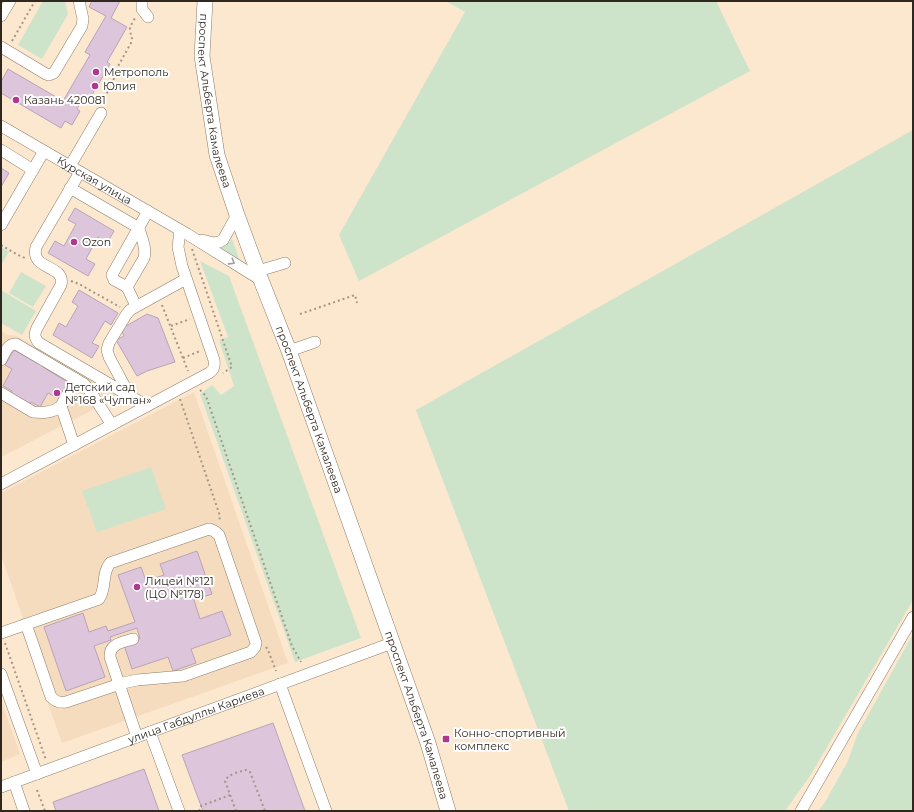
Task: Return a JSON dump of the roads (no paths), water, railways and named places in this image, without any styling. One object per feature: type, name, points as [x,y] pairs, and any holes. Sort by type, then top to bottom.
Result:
[{"type":"main road","name":"проспект Альберта Камалеева","points":[[205,1],[202,56],[217,155],[259,276],[289,351],[428,743],[448,811]]},
{"type":"street","points":[[1,16],[10,1]]},
{"type":"street","points":[[4,49],[46,74],[49,75],[54,73],[82,26],[83,19],[79,1]]},
{"type":"street","points":[[142,4],[144,12],[148,17]]},
{"type":"street","points":[[70,166],[101,113]]},
{"type":"street","name":"Курская улица","points":[[1,126],[148,211],[186,236],[259,276]]},
{"type":"street","points":[[1,150],[33,170]]},
{"type":"street","points":[[1,224],[44,151]]},
{"type":"street","points":[[80,172],[36,248],[36,259],[59,274],[62,280],[62,285],[37,328],[35,333],[36,339],[39,343],[147,406]]},
{"type":"street","points":[[70,188],[138,228],[145,254],[127,287],[132,309]]},
{"type":"street","points":[[127,287],[114,280],[112,275],[148,211]]},
{"type":"street","name":"Курская улица","points":[[186,236],[208,242],[219,242],[223,240],[237,214]]},
{"type":"street","points":[[1,484],[209,373],[213,369],[214,363],[210,348],[186,280],[178,247],[186,236]]},
{"type":"street","points":[[259,276],[285,263]]},
{"type":"street","points":[[131,396],[109,357],[107,350],[109,343],[132,309],[186,280]]},
{"type":"street","points":[[289,351],[315,342]]},
{"type":"street","points":[[1,360],[9,346],[11,344],[16,344],[76,379],[88,388],[112,425]]},
{"type":"street","points":[[1,393],[33,412],[50,412],[57,410],[61,406],[76,379]]},
{"type":"street","points":[[61,406],[74,445]]},
{"type":"street","points":[[2,636],[26,624],[99,599],[103,592],[104,575],[110,563],[211,529],[219,535],[255,639],[255,647],[251,652],[183,676],[137,680],[119,684],[62,703],[51,697],[26,624]]},
{"type":"street","points":[[801,811],[913,618]]},
{"type":"street","points":[[134,639],[114,645],[110,650],[110,656],[138,737]]},
{"type":"street","name":"улица Габдуллы Кариева","points":[[1,787],[392,643]]},
{"type":"street","points":[[1,674],[36,774]]},
{"type":"street","points":[[280,684],[326,811]]},
{"type":"street","points":[[150,732],[179,811]]},
{"type":"street","points":[[14,782],[24,811]]},
{"type":"place","name":"Метрополь","points":[[96,72]]},
{"type":"place","name":"Юлия","points":[[95,86]]},
{"type":"place","name":"Казань 420081","points":[[16,100]]},
{"type":"place","name":"Ozon","points":[[74,242]]},
{"type":"place","name":"Детский сад №168 «Чулпан»","points":[[57,393]]},
{"type":"place","name":"Лицей №121 (ЦО №178)","points":[[137,587]]},
{"type":"place","name":"Конно-спортивный комплекс","points":[[446,739]]}]
